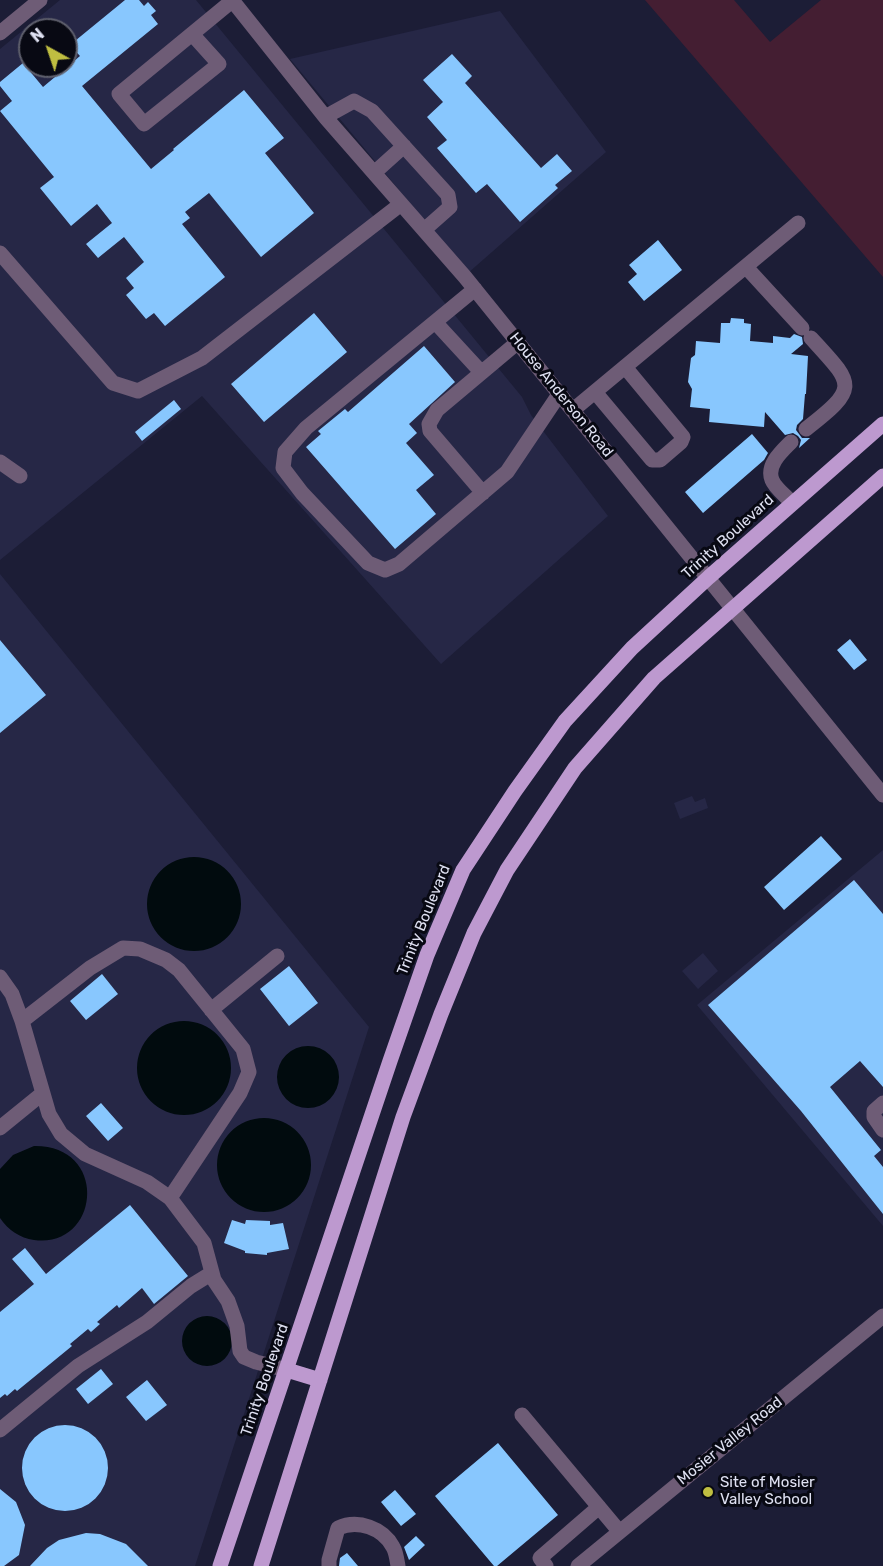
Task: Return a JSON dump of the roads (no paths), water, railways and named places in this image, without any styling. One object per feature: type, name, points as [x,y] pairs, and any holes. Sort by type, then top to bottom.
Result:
[{"type":"main road","name":"Trinity Boulevard","points":[[220,1566],[401,1029],[427,955],[463,870],[565,721],[632,648],[883,424]]},
{"type":"main road","points":[[261,1566],[404,1117],[441,1014],[474,933],[507,870],[575,768],[654,678],[883,476]]},
{"type":"main road","points":[[287,1370],[320,1380]]},
{"type":"street","points":[[0,33],[40,0]]},
{"type":"street","points":[[192,34],[219,64],[144,124],[119,94],[232,0]]},
{"type":"street","name":"House Anderson Road","points":[[232,0],[325,117],[475,289],[883,795]]},
{"type":"street","points":[[325,117],[354,101],[372,111],[448,195],[450,207],[424,230]]},
{"type":"street","points":[[374,173],[404,146]]},
{"type":"street","points":[[0,253],[113,383],[138,391],[202,358],[401,204]]},
{"type":"street","points":[[573,410],[798,224]]},
{"type":"street","points":[[746,267],[842,371],[845,379],[846,388],[842,396],[806,429]]},
{"type":"street","points":[[475,289],[306,428],[285,452],[283,468],[302,493],[368,563],[385,570],[399,564],[507,472],[560,393]]},
{"type":"street","points":[[435,322],[481,372]]},
{"type":"street","points":[[483,494],[430,431],[429,424],[437,410],[518,342]]},
{"type":"street","points":[[596,392],[652,460],[660,460],[681,442],[683,437],[625,367]]},
{"type":"street","points":[[791,442],[779,454],[771,472],[772,481],[792,503]]},
{"type":"street","points":[[0,462],[20,477]]},
{"type":"street","points":[[22,1021],[90,968],[123,948],[140,949],[166,960],[178,970],[243,1048],[249,1072],[240,1093],[170,1198]]},
{"type":"street","points":[[211,1010],[277,956]]},
{"type":"street","points":[[0,977],[12,994],[49,1114],[61,1134],[85,1154],[147,1182],[170,1198],[204,1243],[214,1280],[228,1300],[237,1326],[240,1351],[244,1357],[287,1370]]},
{"type":"street","points":[[0,1128],[43,1093]]},
{"type":"street","points":[[883,1103],[874,1111],[874,1117],[883,1130]]},
{"type":"street","points":[[0,1430],[78,1366],[147,1322],[191,1286],[212,1273]]},
{"type":"street","name":"Mosier Valley Road","points":[[578,1566],[883,1316]]},
{"type":"street","points":[[522,1415],[620,1531]]},
{"type":"street","points":[[546,1566],[540,1558],[599,1508]]},
{"type":"street","points":[[329,1566],[338,1528],[347,1524],[369,1526],[385,1536],[394,1548],[398,1566]]},
{"type":"place","name":"Site of Mosier Valley School","points":[[708,1492]]}]
